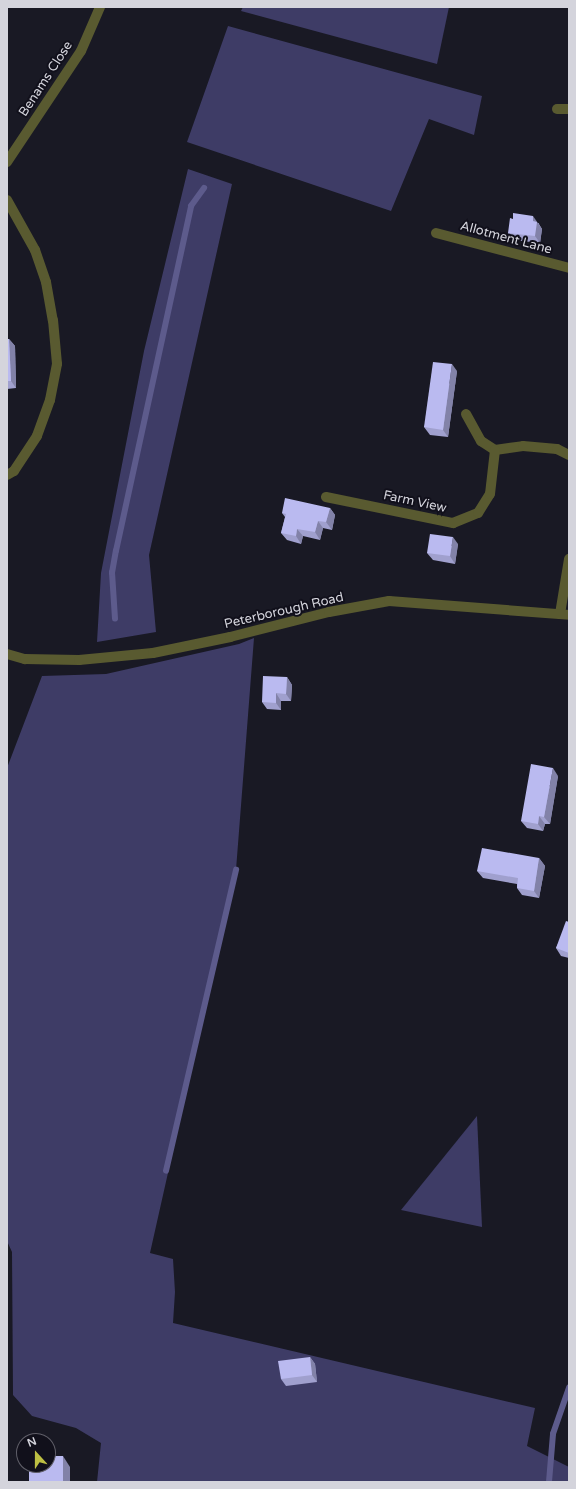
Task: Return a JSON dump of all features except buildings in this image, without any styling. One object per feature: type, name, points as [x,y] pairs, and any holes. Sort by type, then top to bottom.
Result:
[{"type":"street","name":"Benams Close","points":[[7,162],[81,51],[100,7]]},
{"type":"street","points":[[557,109],[569,108]]},
{"type":"street","points":[[7,200],[35,250],[46,282],[53,320],[57,364],[50,400],[37,436],[14,471],[7,475]]},
{"type":"street","name":"Allotment Lane","points":[[436,233],[569,268]]},
{"type":"street","points":[[466,414],[481,441],[495,450],[523,446],[557,449],[569,455]]},
{"type":"street","name":"Farm View","points":[[326,497],[452,523],[478,513],[490,494],[495,450]]},
{"type":"street","points":[[565,615],[569,559]]},
{"type":"street","name":"Peterborough Road","points":[[7,654],[25,659],[79,660],[153,653],[230,637],[329,612],[389,601],[565,615]]},
{"type":"shaded area","points":[[243,7],[449,7],[437,64],[241,11]]},
{"type":"shaded area","points":[[228,26],[482,96],[474,135],[429,119],[391,211],[187,142]]},
{"type":"shaded area","points":[[188,169],[232,184],[149,555],[156,632],[97,642],[101,573],[144,351]]},
{"type":"shaded area","points":[[254,638],[236,870],[150,1253],[173,1259],[175,1292],[173,1323],[535,1408],[527,1446],[569,1467],[569,1482],[97,1482],[101,1443],[76,1428],[32,1416],[13,1395],[12,1252],[7,1241],[7,768],[42,676],[106,674],[239,644]]},
{"type":"shaded area","points":[[477,1116],[482,1227],[401,1210]]},
{"type":"waterway","points":[[115,619],[112,573],[116,551],[191,206],[204,188]]},
{"type":"waterway","points":[[166,1171],[236,870]]},
{"type":"waterway","points":[[549,1482],[553,1434],[569,1388]]}]
